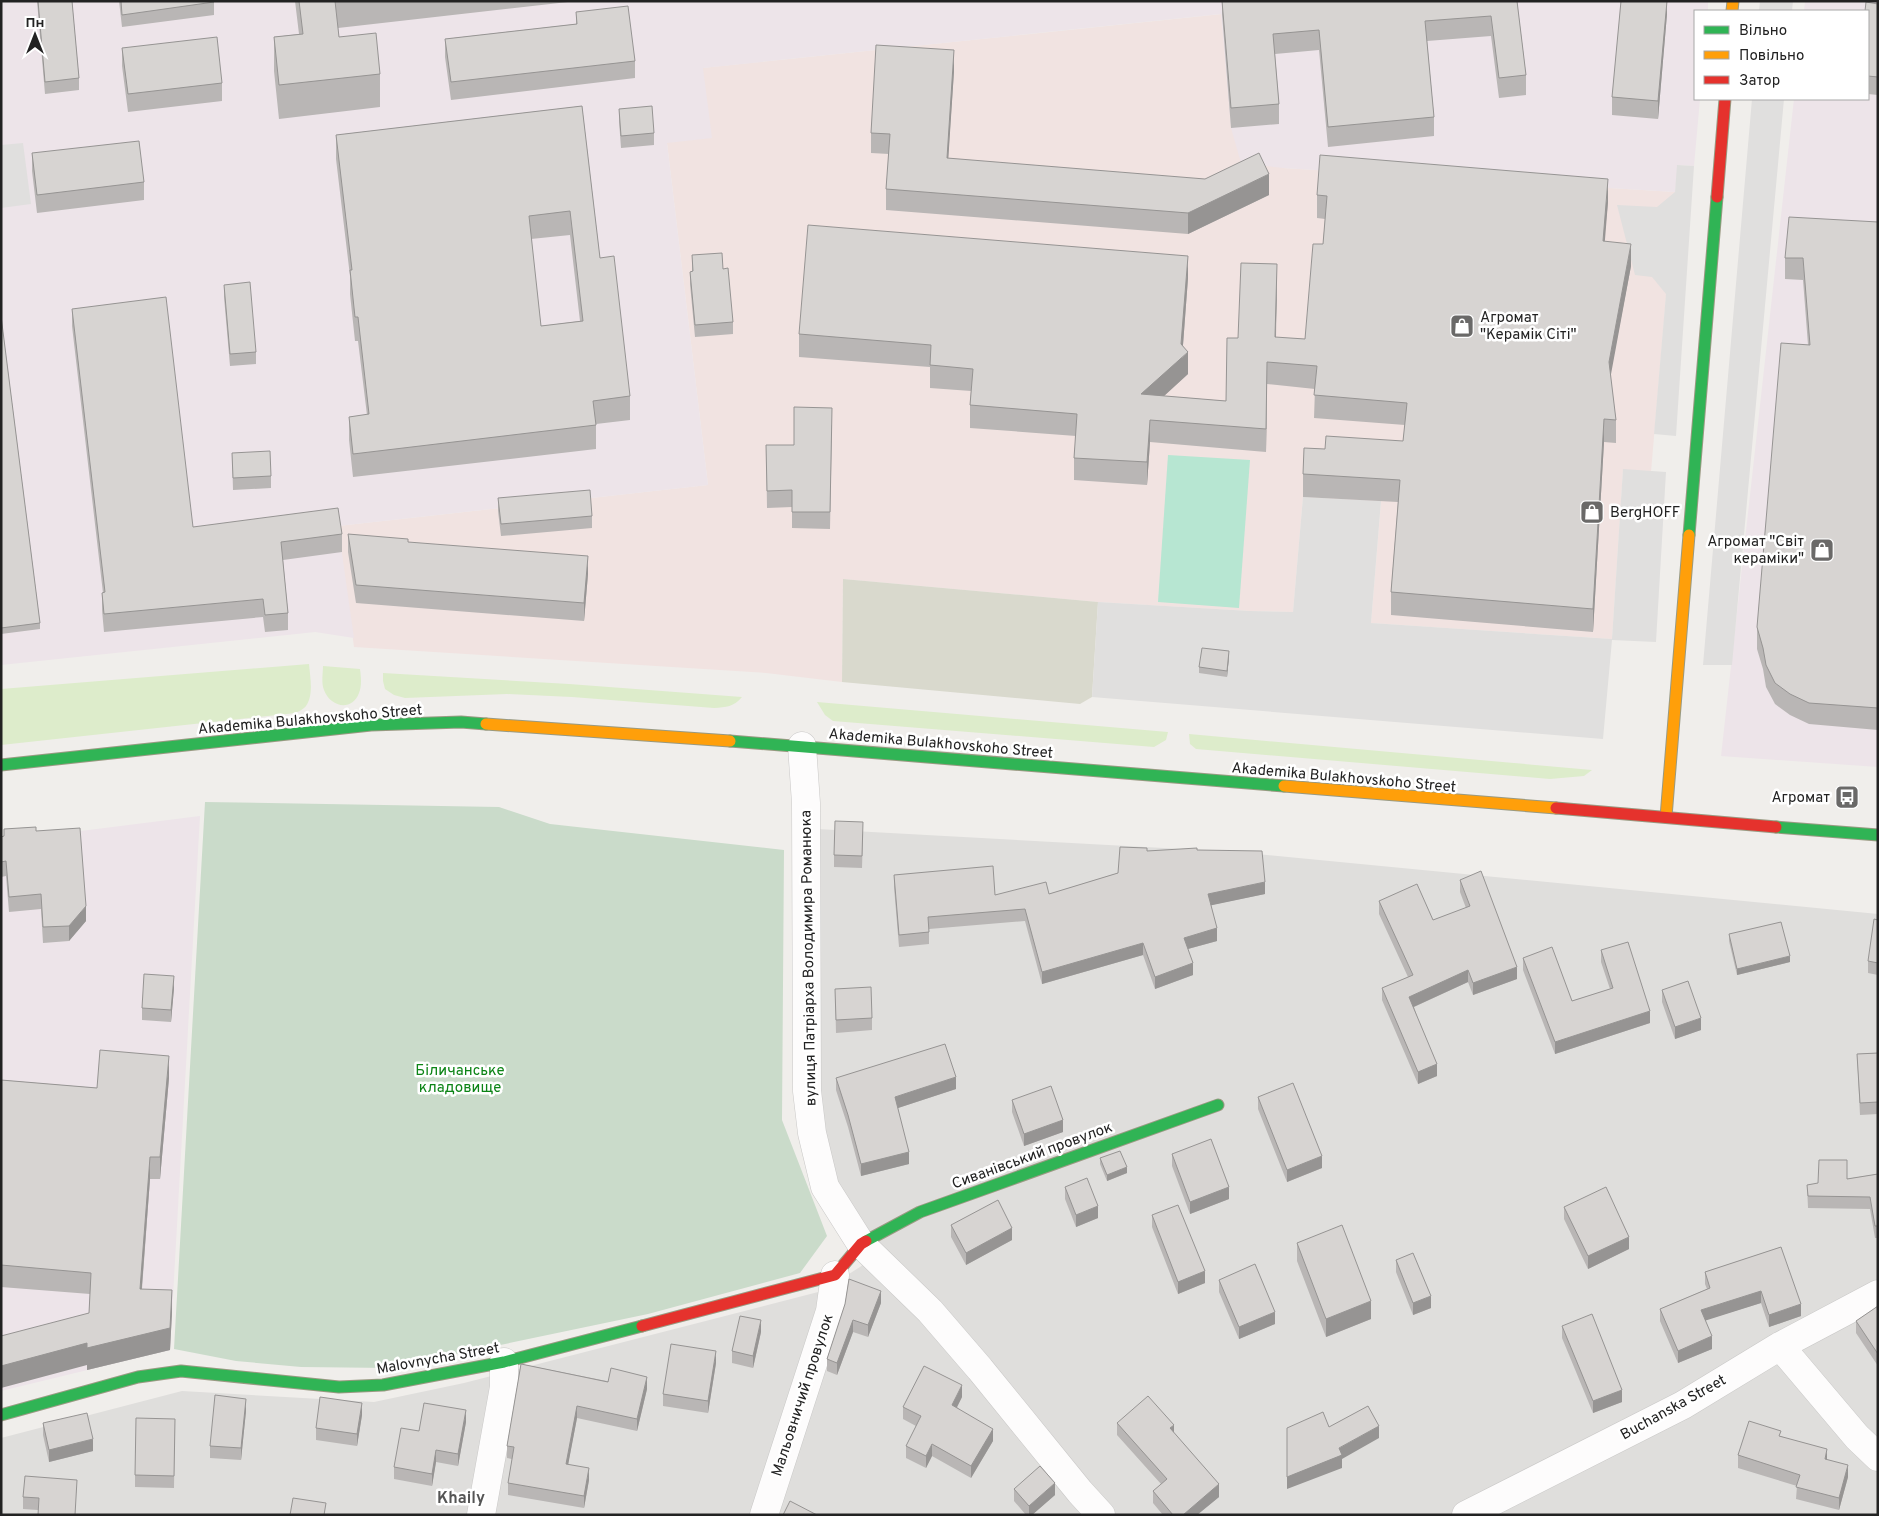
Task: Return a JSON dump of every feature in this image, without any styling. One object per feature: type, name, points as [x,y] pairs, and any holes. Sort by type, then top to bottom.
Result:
[{"type":"street","points":[[1666,817],[1726,100]]},
{"type":"street","name":"Akademika Bulakhovskoho Street","points":[[1,765],[371,725],[462,722],[802,746],[1878,836]]},
{"type":"street","name":"вулиця Патріарха Володимира Романюка","points":[[802,746],[806,803],[807,1091],[812,1133],[825,1187],[861,1244],[930,1311],[1101,1515]]},
{"type":"street","name":"Сиванівський провулок","points":[[861,1244],[920,1212],[1218,1105]]},
{"type":"street","points":[[835,1275],[861,1244]]},
{"type":"street","name":"Malovnycha Street","points":[[1,1415],[138,1377],[181,1370],[340,1387],[383,1385],[504,1362],[835,1275]]},
{"type":"street","name":"Мальовничий провулок","points":[[764,1515],[830,1311],[835,1275]]},
{"type":"street","name":"Buchanska Street","points":[[1466,1515],[1683,1404],[1780,1346],[1878,1294]]},
{"type":"street","points":[[1780,1346],[1857,1437],[1878,1457]]},
{"type":"street","points":[[481,1515],[504,1387],[504,1362]]},
{"type":"shaded area","points":[[1,1],[1708,1],[1708,10],[1694,10],[1694,100],[1700,100],[1694,166],[1678,165],[1675,192],[1283,168],[1241,163],[1231,128],[1221,14],[703,68],[712,138],[667,143],[708,485],[338,526],[354,638],[315,632],[1,665]]},
{"type":"shaded area","points":[[1760,1],[1793,1],[1792,10],[1759,10]]},
{"type":"shaded area","points":[[1805,1],[1878,1],[1878,767],[1721,756],[1794,100],[1869,100],[1869,10],[1804,10]]},
{"type":"shaded area","points":[[1222,14],[1283,168],[1675,192],[1651,472],[1623,470],[1612,639],[1371,623],[1381,502],[1303,497],[1293,612],[1098,602],[843,579],[842,682],[766,673],[354,647],[338,526],[708,485],[667,143],[704,83],[702,68]]},
{"type":"shaded area","points":[[1752,100],[1784,100],[1732,665],[1703,665]]},
{"type":"shaded area","points":[[23,143],[31,204],[1,208],[1,145]]},
{"type":"shaded area","points":[[1677,165],[1694,166],[1676,436],[1654,434],[1666,294],[1652,277],[1635,275],[1617,205],[1657,207],[1675,192]]},
{"type":"shaded area","points":[[1623,469],[1666,472],[1656,642],[1612,640],[1603,739],[1092,697],[1098,602],[1293,612],[1303,497],[1381,501],[1371,623],[1612,639]]},
{"type":"shaded area","points":[[843,579],[1098,602],[1092,697],[1080,704],[842,682]]},
{"type":"shaded area","points":[[200,816],[170,1350],[1,1391],[1,841]]},
{"type":"shaded area","points":[[817,829],[1237,852],[1878,914],[1878,1515],[1,1515],[1,1438],[182,1391],[374,1402],[464,1383],[822,1291],[860,1267],[881,1249],[842,1200],[812,1091]]},
{"type":"green space","points":[[1168,455],[1250,460],[1239,608],[1158,602]]},
{"type":"green space","points":[[309,664],[310,696],[305,707],[296,713],[1,745],[1,689]]},
{"type":"green space","points":[[323,666],[360,669],[360,690],[356,699],[346,705],[341,705],[327,696],[323,684]]},
{"type":"green space","points":[[383,673],[742,697],[733,705],[714,708],[507,694],[405,698],[394,695],[385,689]]},
{"type":"green space","points":[[817,702],[1168,732],[1166,740],[1154,747],[833,721],[825,715]]},
{"type":"green space","points":[[1189,734],[1592,770],[1584,776],[1550,779],[1196,749],[1190,744]]},
{"type":"green space","name":"Біличанське кладовище","points":[[205,802],[499,807],[550,824],[784,850],[782,1120],[827,1236],[800,1273],[648,1314],[390,1368],[301,1367],[236,1361],[174,1349]]},
{"type":"building","points":[[38,1],[72,1],[79,78],[45,82]]},
{"type":"building","points":[[121,1],[214,1],[214,2],[122,15]]},
{"type":"building","points":[[299,1],[335,1],[339,37],[376,33],[380,74],[279,85],[274,37],[303,34]]},
{"type":"building","points":[[1222,1],[1517,1],[1526,75],[1499,78],[1491,16],[1425,21],[1434,117],[1328,127],[1319,30],[1273,34],[1279,104],[1231,108]]},
{"type":"building","points":[[1621,1],[1667,1],[1658,101],[1612,97]]},
{"type":"building","points":[[1866,2],[1878,4],[1878,77],[1869,76],[1869,10],[1865,10]]},
{"type":"building","points":[[628,6],[635,61],[451,82],[445,39],[577,24],[576,12]]},
{"type":"building","points":[[217,37],[222,83],[128,94],[122,48]]},
{"type":"building","points":[[876,45],[954,50],[947,158],[1205,179],[1259,153],[1269,174],[1188,213],[886,189],[890,134],[871,133]]},
{"type":"building","points":[[582,106],[600,258],[614,256],[630,396],[593,401],[596,425],[353,454],[349,417],[369,414],[358,317],[355,317],[350,270],[352,270],[336,135]],"holes":[[[570,211],[583,321],[541,326],[529,216]]]},
{"type":"building","points":[[652,106],[654,133],[621,136],[619,109]]},
{"type":"building","points":[[139,141],[144,182],[37,195],[32,153]]},
{"type":"building","points":[[1320,155],[1608,179],[1603,241],[1631,244],[1609,362],[1616,420],[1604,419],[1593,609],[1391,592],[1400,480],[1303,474],[1304,448],[1325,449],[1326,436],[1403,441],[1407,403],[1314,395],[1317,366],[1267,362],[1266,429],[1150,420],[1147,462],[1074,458],[1077,414],[970,405],[973,369],[930,365],[931,345],[799,334],[808,225],[1188,256],[1181,344],[1188,352],[1141,394],[1226,401],[1227,338],[1238,338],[1241,263],[1277,264],[1275,337],[1305,339],[1313,244],[1323,244],[1327,196],[1317,195]]},
{"type":"building","name":"Агромат \"Світ кераміки\"","points":[[1789,217],[1878,222],[1878,708],[1809,703],[1790,694],[1775,683],[1766,665],[1757,627],[1781,343],[1810,345],[1803,258],[1785,258]]},
{"type":"building","points":[[722,253],[723,269],[728,268],[733,322],[695,325],[690,272],[693,271],[692,255]]},
{"type":"building","points":[[250,282],[256,352],[230,354],[224,285]]},
{"type":"building","points":[[166,297],[193,527],[338,508],[342,534],[281,542],[288,613],[265,615],[263,599],[104,614],[102,593],[105,592],[72,309]]},
{"type":"building","points":[[1,316],[40,623],[1,628]]},
{"type":"building","points":[[794,407],[832,408],[830,512],[792,512],[792,490],[767,491],[766,445],[794,445]]},
{"type":"building","points":[[270,451],[271,476],[233,478],[232,453]]},
{"type":"building","points":[[590,490],[592,516],[501,524],[498,498]]},
{"type":"building","points":[[348,534],[408,539],[408,542],[588,556],[584,603],[356,585]]},
{"type":"building","points":[[1202,648],[1229,651],[1227,671],[1199,667]]},
{"type":"building","points":[[835,821],[863,822],[862,856],[834,855]]},
{"type":"building","points":[[36,827],[36,831],[80,828],[86,906],[69,926],[43,927],[41,894],[9,897],[6,861],[1,862],[1,837],[4,836],[4,829]]},
{"type":"building","points":[[1120,847],[1147,848],[1147,851],[1197,848],[1197,850],[1262,851],[1265,882],[1208,894],[1217,928],[1184,938],[1193,963],[1155,977],[1143,943],[1042,972],[1025,909],[928,917],[929,932],[899,935],[894,875],[993,866],[995,895],[1046,882],[1049,894],[1118,873]]},
{"type":"building","points":[[1481,871],[1517,967],[1473,983],[1468,970],[1409,997],[1437,1064],[1418,1072],[1382,988],[1413,975],[1379,901],[1417,884],[1433,920],[1470,906],[1460,880]]},
{"type":"building","points":[[1874,919],[1878,920],[1878,963],[1868,961]]},
{"type":"building","points":[[1781,922],[1790,956],[1737,969],[1729,934]]},
{"type":"building","points":[[1628,942],[1650,1011],[1555,1042],[1523,958],[1552,947],[1572,1001],[1613,988],[1601,950]]},
{"type":"building","points":[[144,974],[174,976],[171,1010],[142,1008]]},
{"type":"building","points":[[1688,981],[1701,1018],[1675,1027],[1662,990]]},
{"type":"building","points":[[871,987],[872,1018],[836,1020],[835,989]]},
{"type":"building","points":[[945,1044],[956,1077],[895,1097],[909,1152],[861,1164],[836,1078]]},
{"type":"building","points":[[100,1050],[169,1056],[160,1157],[150,1157],[140,1289],[172,1290],[170,1328],[87,1348],[87,1343],[1,1366],[1,1336],[89,1313],[91,1273],[1,1265],[1,1080],[97,1088]]},
{"type":"building","points":[[1878,1053],[1878,1102],[1860,1103],[1857,1054]]},
{"type":"building","points":[[1293,1083],[1322,1156],[1287,1170],[1258,1097]]},
{"type":"building","points":[[1051,1086],[1063,1120],[1024,1134],[1012,1100]]},
{"type":"building","points":[[1211,1139],[1229,1187],[1190,1202],[1172,1154]]},
{"type":"building","points":[[1120,1151],[1127,1167],[1107,1175],[1100,1158]]},
{"type":"building","points":[[1819,1160],[1847,1160],[1847,1179],[1878,1174],[1878,1226],[1875,1226],[1870,1197],[1808,1196],[1807,1185],[1818,1183]]},
{"type":"building","points":[[1087,1178],[1098,1206],[1076,1215],[1065,1187]]},
{"type":"building","points":[[1606,1187],[1629,1237],[1588,1256],[1564,1207]]},
{"type":"building","points":[[998,1200],[1012,1228],[966,1253],[951,1225]]},
{"type":"building","points":[[1178,1205],[1205,1271],[1178,1282],[1152,1215]]},
{"type":"building","points":[[1342,1225],[1371,1301],[1326,1319],[1297,1243]]},
{"type":"building","points":[[1781,1247],[1801,1304],[1769,1315],[1761,1291],[1701,1310],[1712,1336],[1678,1351],[1660,1309],[1710,1288],[1705,1272]]},
{"type":"building","points":[[1413,1253],[1431,1296],[1413,1303],[1396,1260]]},
{"type":"building","points":[[1255,1264],[1275,1312],[1239,1327],[1219,1280]]},
{"type":"building","points":[[849,1279],[881,1291],[868,1325],[853,1320],[837,1363],[827,1359],[845,1304]]},
{"type":"building","points":[[1878,1306],[1878,1354],[1856,1321]]},
{"type":"building","points":[[1592,1314],[1622,1390],[1593,1401],[1562,1326]]},
{"type":"building","points":[[740,1316],[761,1320],[753,1356],[732,1351]]},
{"type":"building","points":[[671,1344],[716,1351],[708,1401],[663,1394]]},
{"type":"building","points":[[521,1364],[608,1382],[611,1368],[647,1377],[637,1419],[577,1406],[566,1464],[589,1468],[584,1496],[508,1483],[514,1447],[507,1446]]},
{"type":"building","points":[[924,1366],[962,1385],[952,1405],[993,1429],[971,1466],[932,1444],[926,1456],[906,1446],[921,1416],[903,1407]]},
{"type":"building","points":[[215,1395],[246,1399],[241,1448],[210,1446]]},
{"type":"building","points":[[1148,1396],[1174,1425],[1170,1428],[1219,1484],[1183,1515],[1173,1515],[1153,1491],[1167,1479],[1117,1423]]},
{"type":"building","points":[[320,1397],[362,1403],[357,1434],[316,1428]]},
{"type":"building","points":[[424,1403],[466,1410],[458,1454],[436,1450],[432,1474],[394,1467],[401,1428],[419,1431]]},
{"type":"building","points":[[1368,1406],[1379,1426],[1339,1448],[1342,1455],[1287,1477],[1287,1428],[1323,1412],[1329,1427]]},
{"type":"building","points":[[87,1413],[93,1439],[49,1450],[43,1423]]},
{"type":"building","points":[[136,1418],[175,1419],[174,1476],[135,1475]]},
{"type":"building","points":[[1749,1421],[1781,1431],[1779,1436],[1827,1449],[1825,1459],[1848,1465],[1839,1498],[1796,1487],[1800,1475],[1738,1455]]},
{"type":"building","points":[[1040,1466],[1055,1483],[1029,1506],[1014,1489]]},
{"type":"building","points":[[25,1476],[77,1480],[75,1515],[38,1515],[39,1498],[23,1497]]},
{"type":"building","points":[[293,1498],[326,1503],[324,1515],[290,1515]]},
{"type":"building","points":[[790,1501],[817,1515],[783,1515]]},
{"type":"traffic: fast","points":[[1689,535],[1717,197]]},
{"type":"traffic: fast","points":[[1,765],[371,725],[461,722],[486,724]]},
{"type":"traffic: fast","points":[[730,741],[1284,786]]},
{"type":"traffic: fast","points":[[1776,827],[1878,835]]},
{"type":"traffic: fast","points":[[866,1241],[920,1212],[1218,1105]]},
{"type":"traffic: fast","points":[[1,1415],[138,1377],[181,1371],[339,1387],[383,1385],[504,1362],[642,1326]]},
{"type":"traffic: slow","points":[[1732,10],[1733,1]]},
{"type":"traffic: slow","points":[[1666,817],[1689,535]]},
{"type":"traffic: slow","points":[[486,724],[730,741]]},
{"type":"traffic: slow","points":[[1284,786],[1556,808]]},
{"type":"traffic: jam","points":[[1717,197],[1725,100]]},
{"type":"traffic: jam","points":[[1556,808],[1776,827]]},
{"type":"traffic: jam","points":[[642,1326],[835,1275],[861,1244],[866,1241]]},
{"type":"place","name":"Агромат \"Керамік Сіті\"","points":[[1462,326]]},
{"type":"place","name":"BergHOFF","points":[[1592,512]]},
{"type":"place","name":"Агромат \"Світ кераміки\"","points":[[1822,550]]},
{"type":"place","name":"Агромат","points":[[1847,797]]},
{"type":"district","name":"Khaily","points":[[461,1497]]}]
